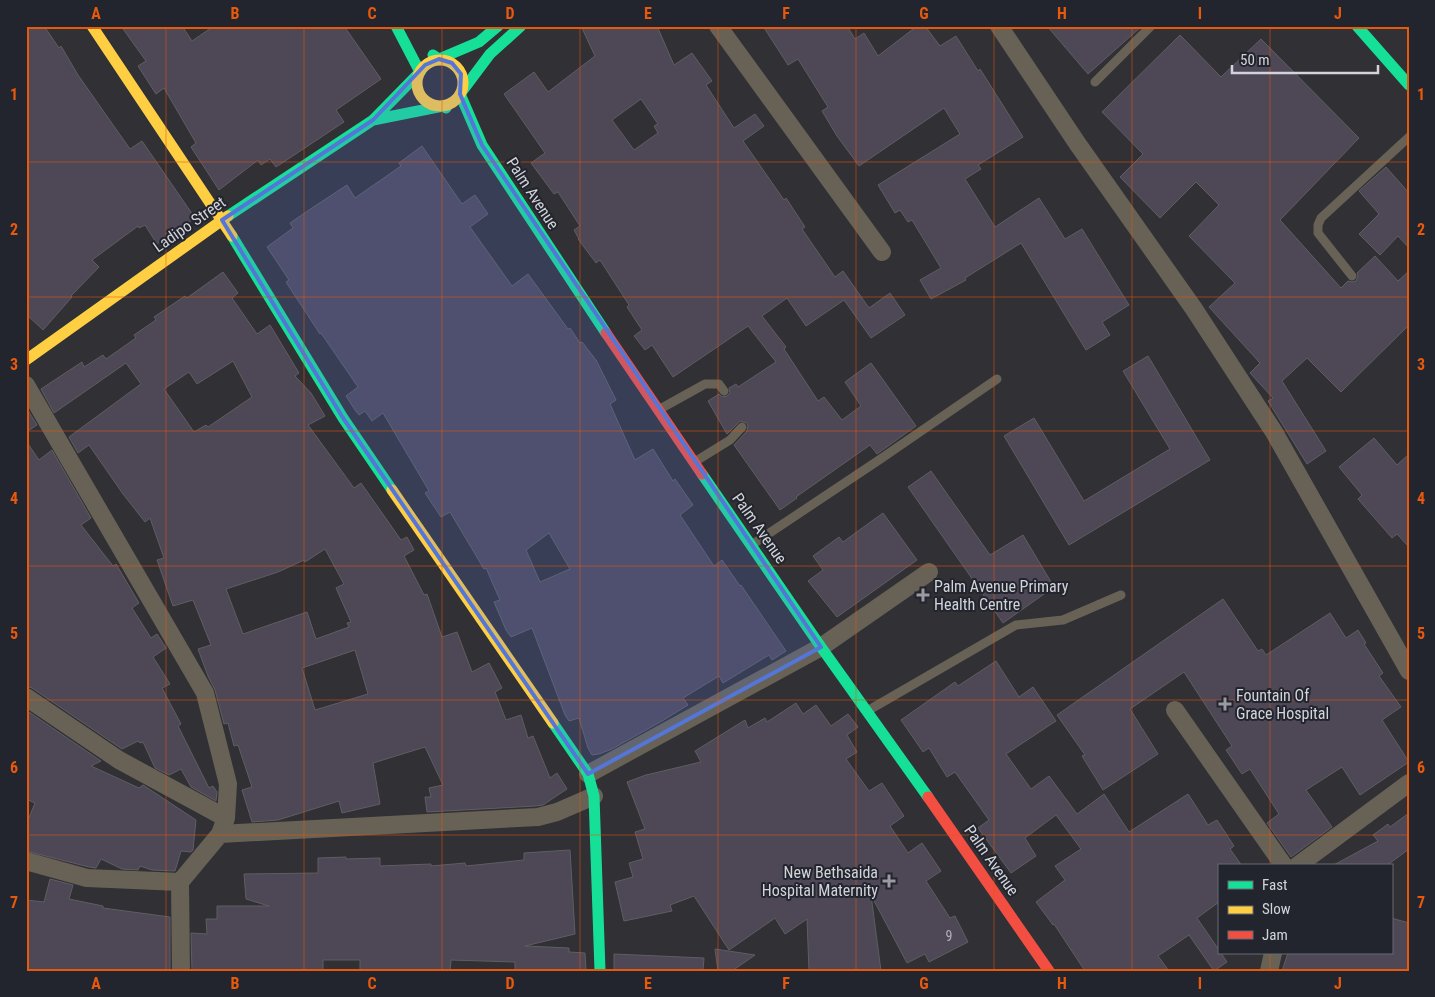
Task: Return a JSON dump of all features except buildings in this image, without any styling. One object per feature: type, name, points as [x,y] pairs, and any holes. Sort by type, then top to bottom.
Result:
[{"type":"street","points":[[92,26],[222,220],[343,418],[588,774],[594,796],[600,971]]},
{"type":"street","points":[[397,26],[439,60],[446,60],[458,68],[463,81],[460,94]]},
{"type":"street","points":[[397,26],[420,72]]},
{"type":"street","points":[[498,26],[479,42],[425,65],[420,72],[417,86],[424,98],[436,105],[443,106],[456,100],[490,54],[521,26]]},
{"type":"street","points":[[718,26],[882,252]]},
{"type":"street","points":[[999,26],[1077,143],[1194,309],[1274,432],[1409,671]]},
{"type":"street","points":[[1357,26],[1409,85]]},
{"type":"street","name":"Ladipo Street","points":[[27,358],[222,220],[373,120],[420,72]]},
{"type":"street","name":"Palm Avenue","points":[[460,94],[482,145],[658,410],[821,647],[868,710],[1049,971]]},
{"type":"street","points":[[443,106],[482,145]]},
{"type":"street","name":"Ladipo Street","points":[[373,120],[443,106]]},
{"type":"street","points":[[26,385],[205,693],[228,784],[223,826],[180,882],[181,971]]},
{"type":"street","points":[[588,774],[821,647],[929,572]]},
{"type":"street","points":[[26,697],[119,760],[223,826],[538,817],[557,812],[594,796]]},
{"type":"street","points":[[1175,710],[1283,864]]},
{"type":"street","points":[[1300,864],[1409,782]]},
{"type":"street","points":[[26,861],[87,878],[180,882]]},
{"type":"street","points":[[1269,971],[1273,954]]},
{"type":"lane","points":[[1094,82],[1151,26]]},
{"type":"lane","points":[[1352,276],[1318,233],[1318,225],[1321,218],[1409,137]]},
{"type":"lane","points":[[752,545],[997,378]]},
{"type":"lane","points":[[658,410],[705,384],[719,384],[724,391]]},
{"type":"lane","points":[[694,462],[730,440],[742,427]]},
{"type":"lane","points":[[868,710],[1016,626],[1063,620],[1121,595]]},
{"type":"highlighted area","points":[[439,59],[452,63],[461,74],[460,94],[482,145],[821,647],[588,774],[343,418],[222,220],[373,120],[425,65]]},
{"type":"traffic: fast","points":[[228,216],[373,120],[420,72],[396,26]]},
{"type":"traffic: fast","points":[[433,55],[439,59],[479,42],[498,26]]},
{"type":"traffic: fast","points":[[521,26],[490,54],[460,94],[482,145],[606,333]]},
{"type":"traffic: fast","points":[[1357,26],[1409,85]]},
{"type":"traffic: fast","points":[[373,120],[443,106],[446,108]]},
{"type":"traffic: fast","points":[[232,236],[343,418],[392,490]]},
{"type":"traffic: fast","points":[[702,474],[821,647],[928,797]]},
{"type":"traffic: fast","points":[[553,723],[588,774],[594,796],[600,971]]},
{"type":"traffic: slow","points":[[92,26],[232,236]]},
{"type":"traffic: slow","points":[[440,60],[453,64],[459,70],[463,83],[459,96],[453,102],[440,106],[427,102],[421,96],[417,83],[421,70],[427,64],[440,60]]},
{"type":"traffic: slow","points":[[26,360],[228,216]]},
{"type":"traffic: slow","points":[[392,490],[553,723]]},
{"type":"traffic: jam","points":[[606,333],[702,474]]},
{"type":"traffic: jam","points":[[928,797],[1049,971]]},
{"type":"place","name":"Palm Avenue Primary Health Centre","points":[[923,595]]},
{"type":"place","name":"Fountain Of Grace Hospital","points":[[1225,704]]},
{"type":"place","name":"New Bethsaida Hospital Maternity","points":[[889,881]]}]
